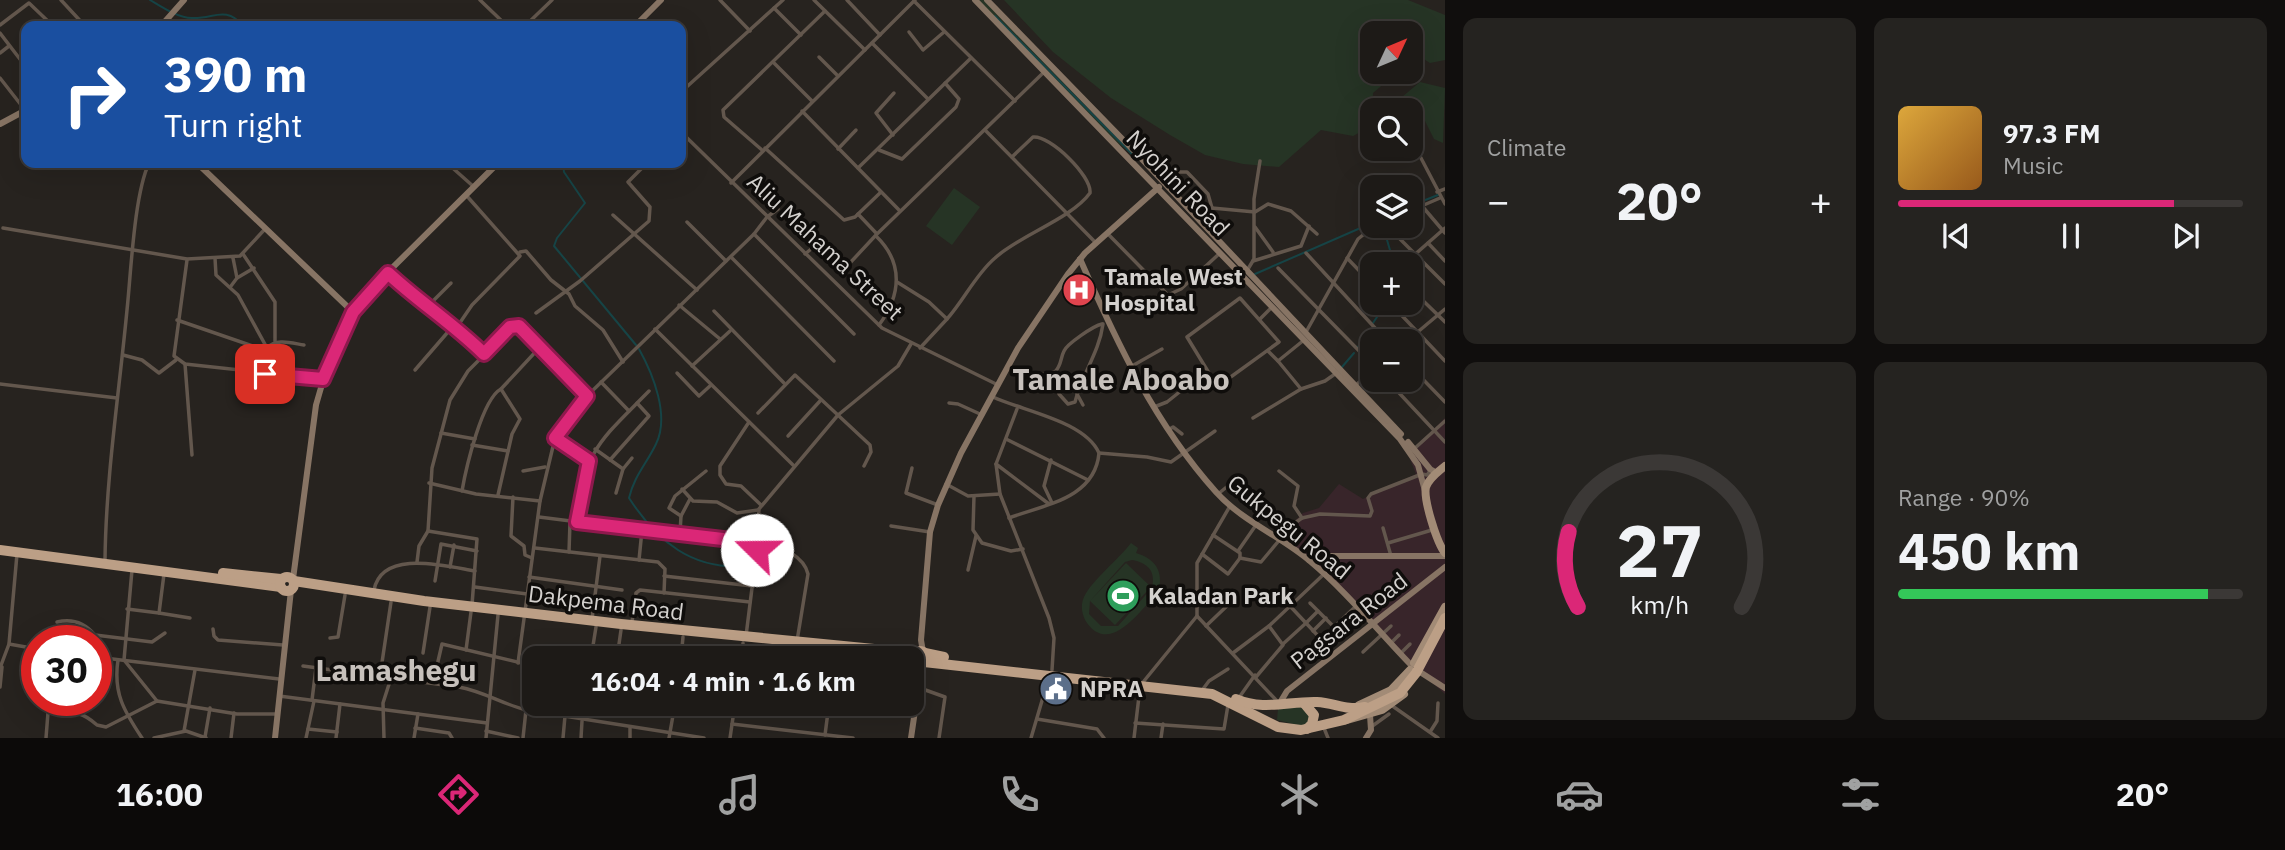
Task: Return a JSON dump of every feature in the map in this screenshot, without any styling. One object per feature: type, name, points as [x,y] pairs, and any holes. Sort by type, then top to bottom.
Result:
[{"type":"highway","points":[[0,550],[164,572],[184,572]]},
{"type":"highway","points":[[120,565],[288,584]]},
{"type":"highway","name":"Dakpema Road","points":[[288,584],[780,646]]},
{"type":"highway","name":"Dakpema Road","points":[[288,584],[391,602],[526,616]]},
{"type":"highway","points":[[1389,704],[1410,674],[1445,608]]},
{"type":"highway","points":[[1345,715],[1320,702],[1279,705],[1273,715],[1278,727],[1301,732],[1324,726],[1361,708],[1389,704],[1409,683],[1445,620]]},
{"type":"highway","name":"Dakpema Road","points":[[594,624],[621,631],[820,646]]},
{"type":"highway","name":"Dakpema Road","points":[[924,660],[1051,672],[1212,694],[1258,706],[1279,705]]},
{"type":"highway","name":"Dakpema Road","points":[[1142,684],[1203,689],[1233,700],[1278,727]]},
{"type":"highway","points":[[1301,732],[1312,723],[1314,715],[1304,703]]},
{"type":"main road","points":[[164,21],[184,0]]},
{"type":"main road","points":[[640,21],[661,0]]},
{"type":"main road","name":"Nyohini Road","points":[[975,0],[1131,159],[1194,215],[1401,439],[1422,474],[1425,493]]},
{"type":"main road","name":"Nyohini Road","points":[[987,0],[1152,170],[1161,185],[1273,306],[1357,384],[1433,471]]},
{"type":"main road","points":[[0,124],[21,113]]},
{"type":"main road","points":[[1131,159],[1136,159],[1137,154]]},
{"type":"main road","points":[[202,168],[353,312]]},
{"type":"main road","points":[[275,738],[288,584],[313,419],[323,379],[353,312],[493,168]]},
{"type":"main road","points":[[920,646],[930,532],[946,484],[982,415],[1018,348],[1080,259],[1161,185]]},
{"type":"main road","name":"Gukpegu Road","points":[[1080,259],[1105,323],[1152,408],[1218,494],[1256,525],[1309,560],[1400,654],[1445,688]]},
{"type":"main road","points":[[1309,560],[1325,556],[1445,555],[1434,529],[1425,493],[1433,471],[1445,466]]},
{"type":"main road","name":"Pagsara Road","points":[[1279,705],[1287,691],[1445,567]]},
{"type":"main road","points":[[1345,715],[1370,715],[1408,690],[1445,608]]},
{"type":"main road","points":[[1345,715],[1380,698],[1416,668],[1445,620]]},
{"type":"main road","points":[[1366,738],[1371,727],[1370,715]]},
{"type":"main road","points":[[911,738],[914,716]]},
{"type":"street","points":[[61,0],[80,21]]},
{"type":"street","points":[[480,0],[502,21]]},
{"type":"street","points":[[529,21],[552,0]]},
{"type":"street","points":[[720,0],[750,31]]},
{"type":"street","points":[[686,88],[783,0]]},
{"type":"street","points":[[814,0],[866,50]]},
{"type":"street","points":[[847,0],[880,35]]},
{"type":"street","points":[[731,183],[915,1],[1015,101]]},
{"type":"street","points":[[0,25],[29,3],[48,21]]},
{"type":"street","points":[[774,8],[801,35]]},
{"type":"street","points":[[825,11],[723,111],[724,117],[841,218],[849,220],[881,192]]},
{"type":"street","points":[[909,32],[923,50],[944,32]]},
{"type":"street","points":[[0,33],[21,60]]},
{"type":"street","points":[[872,43],[928,99]]},
{"type":"street","points":[[0,53],[10,46]]},
{"type":"street","points":[[819,57],[838,76]]},
{"type":"street","points":[[859,168],[971,58]]},
{"type":"street","points":[[774,63],[812,101]]},
{"type":"street","points":[[804,254],[822,240],[849,264],[1044,71]]},
{"type":"street","points":[[0,78],[21,104]]},
{"type":"street","points":[[879,150],[902,159],[956,107],[959,99],[945,83]]},
{"type":"street","points":[[893,135],[876,113],[894,93]]},
{"type":"street","points":[[802,111],[900,211]]},
{"type":"street","points":[[838,149],[856,130]]},
{"type":"street","points":[[985,130],[1096,243]]},
{"type":"street","points":[[920,348],[947,319],[995,257],[1045,224],[1067,215],[1091,190],[1076,166],[1048,140],[1036,136],[1012,157]]},
{"type":"street","name":"Aliu Mahama Street","points":[[686,137],[879,325],[911,344],[998,385]]},
{"type":"street","points":[[1254,261],[1253,212],[1260,161]]},
{"type":"street","points":[[1422,161],[1445,204]]},
{"type":"street","points":[[1152,170],[1161,164],[1174,172],[1187,172],[1208,194],[1212,208]]},
{"type":"street","points":[[105,562],[108,476],[133,250],[147,168]]},
{"type":"street","points":[[453,168],[474,187]]},
{"type":"street","points":[[536,313],[581,279],[649,220],[651,212],[628,181],[642,168]]},
{"type":"street","points":[[1437,192],[1445,189]]},
{"type":"street","points":[[518,663],[540,501],[555,438],[587,396],[754,234],[766,217],[779,208],[762,193]]},
{"type":"street","points":[[466,195],[520,252]]},
{"type":"street","points":[[1423,206],[1440,198]]},
{"type":"street","points":[[1194,215],[1212,208],[1253,212],[1265,204],[1281,206],[1317,234]]},
{"type":"street","points":[[1418,252],[1444,230],[1423,207]]},
{"type":"street","points":[[858,214],[891,253],[897,282],[894,299],[879,325]]},
{"type":"street","points":[[613,215],[698,290]]},
{"type":"street","points":[[687,222],[726,261]]},
{"type":"street","points":[[1254,225],[1274,253]]},
{"type":"street","points":[[1246,271],[1254,261],[1301,246],[1309,226]]},
{"type":"street","points":[[3,228],[187,259],[233,258],[243,254],[265,229]]},
{"type":"street","points":[[1107,233],[1169,295],[1181,289],[1221,252]]},
{"type":"street","points":[[754,234],[854,334]]},
{"type":"street","points":[[1278,361],[1306,336],[1360,237]]},
{"type":"street","points":[[1399,238],[1412,252]]},
{"type":"street","points":[[1428,243],[1445,261]]},
{"type":"street","points":[[520,252],[526,251],[551,280],[566,291],[575,306],[613,342],[623,362]]},
{"type":"street","points":[[1440,256],[1445,251]]},
{"type":"street","points":[[415,370],[520,257],[520,252]]},
{"type":"street","points":[[1306,253],[1376,329]]},
{"type":"street","points":[[243,254],[275,302],[275,341],[267,350]]},
{"type":"street","points":[[731,257],[834,361]]},
{"type":"street","points":[[215,258],[216,275],[231,286],[267,350],[265,374]]},
{"type":"street","points":[[233,258],[237,278]]},
{"type":"street","points":[[1347,258],[1360,272]]},
{"type":"street","points":[[187,259],[177,320],[176,360],[185,364],[323,379]]},
{"type":"street","points":[[1423,263],[1445,284]]},
{"type":"street","points":[[231,286],[237,278],[254,268]]},
{"type":"street","points":[[1279,268],[1360,352]]},
{"type":"street","points":[[388,273],[455,326],[484,354]]},
{"type":"street","points":[[897,282],[929,302],[947,319]]},
{"type":"street","points":[[428,307],[452,283]]},
{"type":"street","points":[[1238,299],[1279,341],[1268,351],[1221,384],[1212,378],[1187,337],[1238,299]]},
{"type":"street","points":[[1423,301],[1445,322]]},
{"type":"street","points":[[679,305],[720,339]]},
{"type":"street","points":[[1259,319],[1273,306]]},
{"type":"street","points":[[1421,329],[1445,309]]},
{"type":"street","points":[[714,311],[730,331],[784,383]]},
{"type":"street","points":[[1401,315],[1414,329]]},
{"type":"street","points":[[177,320],[267,350]]},
{"type":"street","points":[[1051,373],[1059,394],[1068,404],[1076,402],[1077,394],[1100,345],[1105,323]]},
{"type":"street","points":[[1028,377],[1051,373],[1060,366],[1066,348],[1087,330],[1105,323]]},
{"type":"street","points":[[417,562],[419,546],[428,531],[429,483],[440,433],[452,396],[484,354],[514,325],[540,346],[587,396]]},
{"type":"street","points":[[655,329],[793,466]]},
{"type":"street","points":[[692,366],[730,331]]},
{"type":"street","points":[[1423,338],[1445,361]]},
{"type":"street","points":[[275,341],[304,345]]},
{"type":"street","points":[[743,646],[760,508],[838,415],[898,366],[911,344]]},
{"type":"street","points":[[462,491],[472,445],[491,399],[540,346]]},
{"type":"street","points":[[1130,367],[1161,349]]},
{"type":"street","points":[[1268,351],[1301,389]]},
{"type":"street","points":[[123,355],[142,360],[159,373],[176,360]]},
{"type":"street","points":[[185,364],[192,455]]},
{"type":"street","points":[[1253,418],[1301,389],[1325,381],[1338,371]]},
{"type":"street","points":[[677,373],[699,396],[711,385]]},
{"type":"street","points":[[758,413],[784,383],[795,375],[871,446],[864,466]]},
{"type":"street","points":[[1423,379],[1445,402]]},
{"type":"street","points":[[601,383],[629,411]]},
{"type":"street","points":[[0,384],[117,398]]},
{"type":"street","points":[[498,495],[512,434],[520,418],[505,399],[501,389]]},
{"type":"street","points":[[1152,408],[1167,402],[1182,390]]},
{"type":"street","points":[[577,522],[589,461],[595,449],[649,391]]},
{"type":"street","points":[[1398,392],[1445,442]]},
{"type":"street","points":[[1077,394],[1083,405]]},
{"type":"street","points":[[992,396],[1017,409],[1063,422],[1095,445],[1099,453],[1088,480],[1075,494],[1009,518]]},
{"type":"street","points":[[788,436],[821,401]]},
{"type":"street","points":[[610,460],[649,416],[637,403]]},
{"type":"street","points":[[949,403],[958,404],[982,415]]},
{"type":"street","points":[[1017,409],[996,464],[1000,494],[1023,549],[1054,638],[1051,672],[1031,738]]},
{"type":"street","points":[[1414,449],[1445,421]]},
{"type":"street","points":[[749,422],[720,466],[719,473],[726,484],[741,486],[760,508]]},
{"type":"street","points":[[1168,430],[1173,427],[1182,434]]},
{"type":"street","points":[[1099,453],[1147,457],[1169,463],[1215,431]]},
{"type":"street","points":[[440,433],[475,439]]},
{"type":"street","points":[[555,438],[589,461]]},
{"type":"street","points":[[1006,439],[1088,480]]},
{"type":"street","points":[[472,445],[508,452]]},
{"type":"street","points":[[595,449],[623,469]]},
{"type":"street","points":[[616,493],[623,469],[632,458]]},
{"type":"street","points":[[1051,503],[1044,486],[1052,460]]},
{"type":"street","points":[[996,464],[1051,503]]},
{"type":"street","points":[[523,471],[546,467]]},
{"type":"street","points":[[912,468],[906,493],[938,505]]},
{"type":"street","points":[[681,516],[669,506],[682,489],[706,471]]},
{"type":"street","points":[[1279,471],[1298,486],[1294,506],[1302,518]]},
{"type":"street","points":[[1240,558],[1260,563],[1302,518],[1320,514],[1370,516],[1373,511],[1368,498],[1371,494],[1433,471]]},
{"type":"street","points":[[1218,494],[1234,481]]},
{"type":"street","points":[[429,483],[462,491],[540,501]]},
{"type":"street","points":[[946,484],[960,493],[974,496],[1000,494]]},
{"type":"street","points":[[682,489],[693,501],[721,503],[737,513],[760,508]]},
{"type":"street","points":[[974,496],[973,530],[976,536],[987,547],[1011,551],[1023,549]]},
{"type":"street","points":[[513,497],[512,538],[523,545],[525,555],[532,558]]},
{"type":"street","points":[[680,533],[681,516],[690,498]]},
{"type":"street","points":[[1134,738],[1142,684],[1197,616],[1196,569],[1230,506]]},
{"type":"street","points":[[538,517],[757,543],[793,554],[806,568],[806,589],[797,643]]},
{"type":"street","points":[[569,552],[570,522]]},
{"type":"street","points":[[1238,551],[1256,525]]},
{"type":"street","points":[[891,526],[930,532]]},
{"type":"street","points":[[1383,528],[1391,556]]},
{"type":"street","points":[[639,560],[644,529]]},
{"type":"street","points":[[1388,543],[1434,529]]},
{"type":"street","points":[[428,531],[477,539],[475,587],[466,650]]},
{"type":"street","points":[[1213,535],[1238,551],[1240,558]]},
{"type":"street","points":[[968,570],[976,536]]},
{"type":"street","points":[[465,548],[466,537]]},
{"type":"street","points":[[435,581],[440,545],[454,545],[477,551]]},
{"type":"street","points":[[450,567],[454,545]]},
{"type":"street","points":[[534,547],[663,565],[664,593]]},
{"type":"street","points":[[0,687],[1,668],[9,644],[17,552]]},
{"type":"street","points":[[1202,554],[1228,574],[1240,558]]},
{"type":"street","points":[[592,646],[600,555]]},
{"type":"street","points":[[373,594],[376,582],[392,565],[417,562],[475,571]]},
{"type":"street","points":[[132,568],[124,660],[157,701]]},
{"type":"street","points":[[159,613],[164,572]]},
{"type":"street","points":[[1233,653],[1269,626],[1324,573]]},
{"type":"street","points":[[664,576],[752,586]]},
{"type":"street","points":[[529,577],[622,590]]},
{"type":"street","points":[[475,587],[527,594]]},
{"type":"street","points":[[632,626],[637,591],[750,603]]},
{"type":"street","points":[[330,638],[338,637],[345,595]]},
{"type":"street","points":[[380,676],[391,602]]},
{"type":"street","points":[[1310,603],[1334,626]]},
{"type":"street","points":[[1206,626],[1229,604]]},
{"type":"street","points":[[1289,606],[1334,656]]},
{"type":"street","points":[[424,653],[430,607]]},
{"type":"street","points":[[1310,650],[1355,607]]},
{"type":"street","points":[[127,609],[190,618]]},
{"type":"street","points":[[1135,723],[1224,729],[1233,700],[1283,644],[1318,611]]},
{"type":"street","points":[[485,738],[498,615]]},
{"type":"street","points":[[1197,616],[1256,676],[1279,705]]},
{"type":"street","points":[[1313,631],[1326,618]]},
{"type":"street","points":[[57,622],[80,622],[89,627],[95,635],[152,642],[165,633]]},
{"type":"street","points":[[1269,626],[1283,644]]},
{"type":"street","points":[[1363,652],[1391,626]]},
{"type":"street","points":[[213,629],[218,640],[283,645]]},
{"type":"street","points":[[619,646],[621,631]]},
{"type":"street","points":[[1390,644],[1399,635]]},
{"type":"street","points":[[682,646],[683,637]]},
{"type":"street","points":[[1400,654],[1410,643]]},
{"type":"street","points":[[9,644],[21,646]]},
{"type":"street","points":[[433,684],[441,645],[495,655],[522,664]]},
{"type":"street","points":[[112,659],[279,679]]},
{"type":"street","points":[[118,660],[116,688],[128,716],[142,738]]},
{"type":"street","points":[[303,666],[483,692],[489,698],[522,709]]},
{"type":"street","points":[[306,738],[316,668]]},
{"type":"street","points":[[1203,689],[1209,681],[1228,669]]},
{"type":"street","points":[[184,731],[195,670]]},
{"type":"street","points":[[384,738],[383,704],[391,678]]},
{"type":"street","points":[[924,690],[945,697],[939,738]]},
{"type":"street","points":[[277,696],[487,723]]},
{"type":"street","points":[[87,716],[101,726],[157,701],[234,713],[275,714]]},
{"type":"street","points":[[1430,732],[1437,721],[1438,703]]},
{"type":"street","points":[[336,738],[340,704]]},
{"type":"street","points":[[1371,727],[1389,704],[1436,737]]},
{"type":"street","points":[[154,738],[184,731],[206,737],[210,708]]},
{"type":"street","points":[[231,738],[234,713]]},
{"type":"street","points":[[414,738],[418,714]]},
{"type":"street","points":[[46,738],[48,716]]},
{"type":"street","points":[[486,730],[521,738],[525,716]]},
{"type":"street","points":[[563,738],[565,716],[669,736],[704,738]]},
{"type":"street","points":[[669,736],[673,716]]},
{"type":"street","points":[[730,738],[734,716]]},
{"type":"street","points":[[825,735],[827,716]]},
{"type":"street","points":[[1037,719],[1097,729],[1104,738]]},
{"type":"street","points":[[581,738],[582,720]]},
{"type":"street","points":[[733,724],[853,738]]},
{"type":"street","points":[[1161,738],[1163,724]]},
{"type":"street","points":[[1324,726],[1328,738]]},
{"type":"street","points":[[415,728],[449,733],[452,738]]},
{"type":"street","points":[[629,728],[630,738]]},
{"type":"street","points":[[308,729],[337,732]]},
{"type":"shaded area","points":[[1445,418],[1445,694],[1393,649],[1313,561],[1278,537],[1303,513],[1319,508],[1339,484],[1363,499],[1416,474],[1408,454]]},
{"type":"green space","points":[[977,0],[984,0],[1133,155],[1114,140]]},
{"type":"green space","points":[[1004,0],[1408,0],[1445,15],[1445,60],[1430,63],[1423,59],[1423,21],[1360,21],[1360,84],[1384,84],[1373,93],[1373,98],[1360,98],[1360,132],[1353,136],[1321,130],[1279,167],[1243,164],[1205,155],[1111,98],[1053,52]]},
{"type":"green space","points":[[1423,83],[1445,88],[1443,143],[1434,139],[1423,117],[1423,98],[1401,98]]},
{"type":"green space","points":[[954,188],[980,207],[952,245],[926,226]]},
{"type":"green space","points":[[1131,543],[1138,548],[1136,553],[1149,559],[1157,567],[1160,577],[1159,591],[1126,626],[1106,634],[1096,632],[1084,617],[1083,600],[1093,584]],"holes":[[[1132,560],[1150,569],[1153,577],[1152,588],[1118,626],[1101,626],[1089,614],[1090,601],[1125,562]]]},
{"type":"green space","points":[[1126,563],[1151,587],[1115,625],[1090,601]]},
{"type":"green space","points":[[1303,704],[1310,709],[1309,722],[1302,726],[1277,720],[1278,709]]},
{"type":"waterway","points":[[150,0],[181,16],[200,18],[219,14],[231,16],[238,21]]},
{"type":"waterway","points":[[995,16],[1133,155]]},
{"type":"waterway","points":[[564,168],[585,203],[557,238],[554,246],[636,345]]},
{"type":"waterway","points":[[1423,201],[1438,195]]},
{"type":"waterway","points":[[1255,274],[1360,228]]},
{"type":"waterway","points":[[1386,238],[1391,252]]},
{"type":"waterway","points":[[1373,323],[1378,315]]},
{"type":"waterway","points":[[639,349],[650,370],[658,395],[661,421],[656,444],[637,476],[629,498],[664,540],[678,550],[710,564],[748,566]]},
{"type":"waterway","points":[[1342,367],[1354,353]]},
{"type":"place","name":"Tamale West Hospital","points":[[1079,290]]},
{"type":"place","name":"Kaladan Park","points":[[1123,596]]},
{"type":"place","name":"NPRA","points":[[1056,689]]},
{"type":"district","name":"Tamale Aboabo","points":[[1121,380]]},
{"type":"district","name":"Lamashegu","points":[[396,671]]},
{"type":"route","points":[[265,374],[323,379],[353,312],[364,296],[388,273],[423,304],[460,329],[484,354],[510,327],[519,326],[587,396],[555,438],[589,461],[584,472],[577,522],[691,533],[757,543],[757,550]]}]
